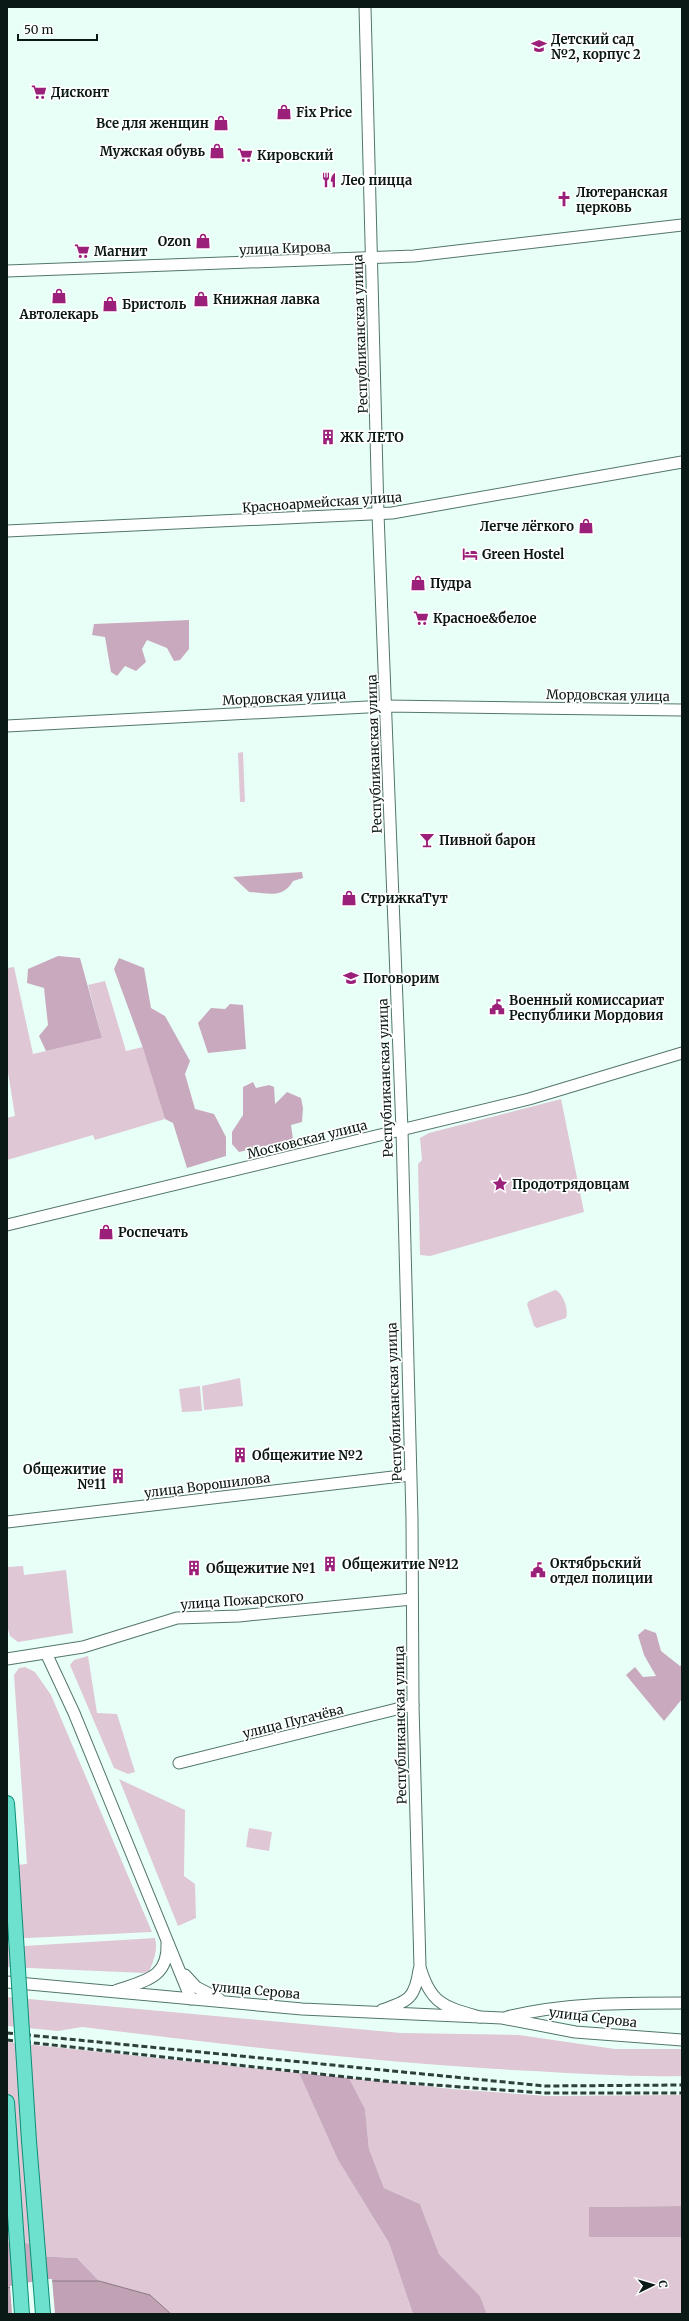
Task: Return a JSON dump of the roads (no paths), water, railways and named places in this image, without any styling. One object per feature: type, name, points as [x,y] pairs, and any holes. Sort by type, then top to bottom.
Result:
[{"type":"main road","points":[[7,1803],[29,2141],[43,2314]]},
{"type":"main road","points":[[7,2102],[22,2314]]},
{"type":"street","name":"Республиканская улица","points":[[365,7],[378,514],[402,1130],[410,1475],[413,1705],[420,1967],[426,1987],[434,1998],[450,2008],[480,2017]]},
{"type":"street","name":"улица Кирова","points":[[7,271],[372,259],[460,252],[682,225]]},
{"type":"street","name":"Красноармейская улица","points":[[7,531],[378,514],[682,462]]},
{"type":"street","name":"Мордовская улица","points":[[7,726],[386,706],[682,710]]},
{"type":"street","name":"Московская улица","points":[[7,1226],[536,1096],[682,1053]]},
{"type":"street","name":"улица Ворошилова","points":[[7,1522],[410,1475]]},
{"type":"street","name":"улица Пожарского","points":[[7,1659],[83,1647],[178,1618],[239,1616],[412,1599]]},
{"type":"street","points":[[46,1653],[74,1713],[191,1999]]},
{"type":"street","name":"улица Пугачёва","points":[[179,1763],[413,1705]]},
{"type":"street","points":[[110,1992],[148,1979],[160,1973],[164,1966],[167,1953],[166,1935]]},
{"type":"street","points":[[178,1966],[189,1981],[196,1987],[225,2002]]},
{"type":"street","points":[[376,2012],[403,2003],[412,1996],[417,1985],[420,1967]]},
{"type":"street","name":"улица Серова","points":[[7,1982],[225,2002],[376,2012],[502,2018],[575,2032],[682,2040]]},
{"type":"street","name":"улица Серова","points":[[502,2018],[526,2012],[593,2004],[682,2003]]},
{"type":"railway","points":[[7,2033],[545,2086],[682,2085]]},
{"type":"railway","points":[[7,2040],[393,2082],[544,2093],[682,2093]]},
{"type":"place","name":"Детский сад №2, корпус 2","points":[[539,46]]},
{"type":"place","name":"Дисконт","points":[[39,92]]},
{"type":"place","name":"Fix Price","points":[[284,112]]},
{"type":"place","name":"Все для женщин","points":[[221,123]]},
{"type":"place","name":"Мужская обувь","points":[[217,151]]},
{"type":"place","name":"Кировский","points":[[245,155]]},
{"type":"place","name":"Лео пицца","points":[[329,180]]},
{"type":"place","name":"Лютеранская церковь","points":[[564,199]]},
{"type":"place","name":"Ozon","points":[[203,241]]},
{"type":"place","name":"Магнит","points":[[82,251]]},
{"type":"place","name":"Автолекарь","points":[[59,296]]},
{"type":"place","name":"Книжная лавка","points":[[201,299]]},
{"type":"place","name":"Бристоль","points":[[110,304]]},
{"type":"place","name":"ЖК ЛЕТО","points":[[328,437]]},
{"type":"place","name":"Легче лёгкого","points":[[586,526]]},
{"type":"place","name":"Green Hostel","points":[[470,554]]},
{"type":"place","name":"Пудра","points":[[418,583]]},
{"type":"place","name":"Красное&белое","points":[[421,618]]},
{"type":"place","name":"Пивной барон","points":[[427,840]]},
{"type":"place","name":"СтрижкаТут","points":[[349,898]]},
{"type":"place","name":"Поговорим","points":[[351,978]]},
{"type":"place","name":"Военный комиссариат Республики Мордовия","points":[[497,1007]]},
{"type":"place","name":"Продотрядовцам","points":[[500,1184]]},
{"type":"place","name":"Роспечать","points":[[106,1232]]},
{"type":"place","name":"Общежитие №2","points":[[240,1455]]},
{"type":"place","name":"Общежитие №11","points":[[118,1476]]},
{"type":"place","name":"Общежитие №12","points":[[330,1564]]},
{"type":"place","name":"Общежитие №1","points":[[194,1568]]},
{"type":"place","name":"Октябрьский отдел полиции","points":[[538,1570]]}]
